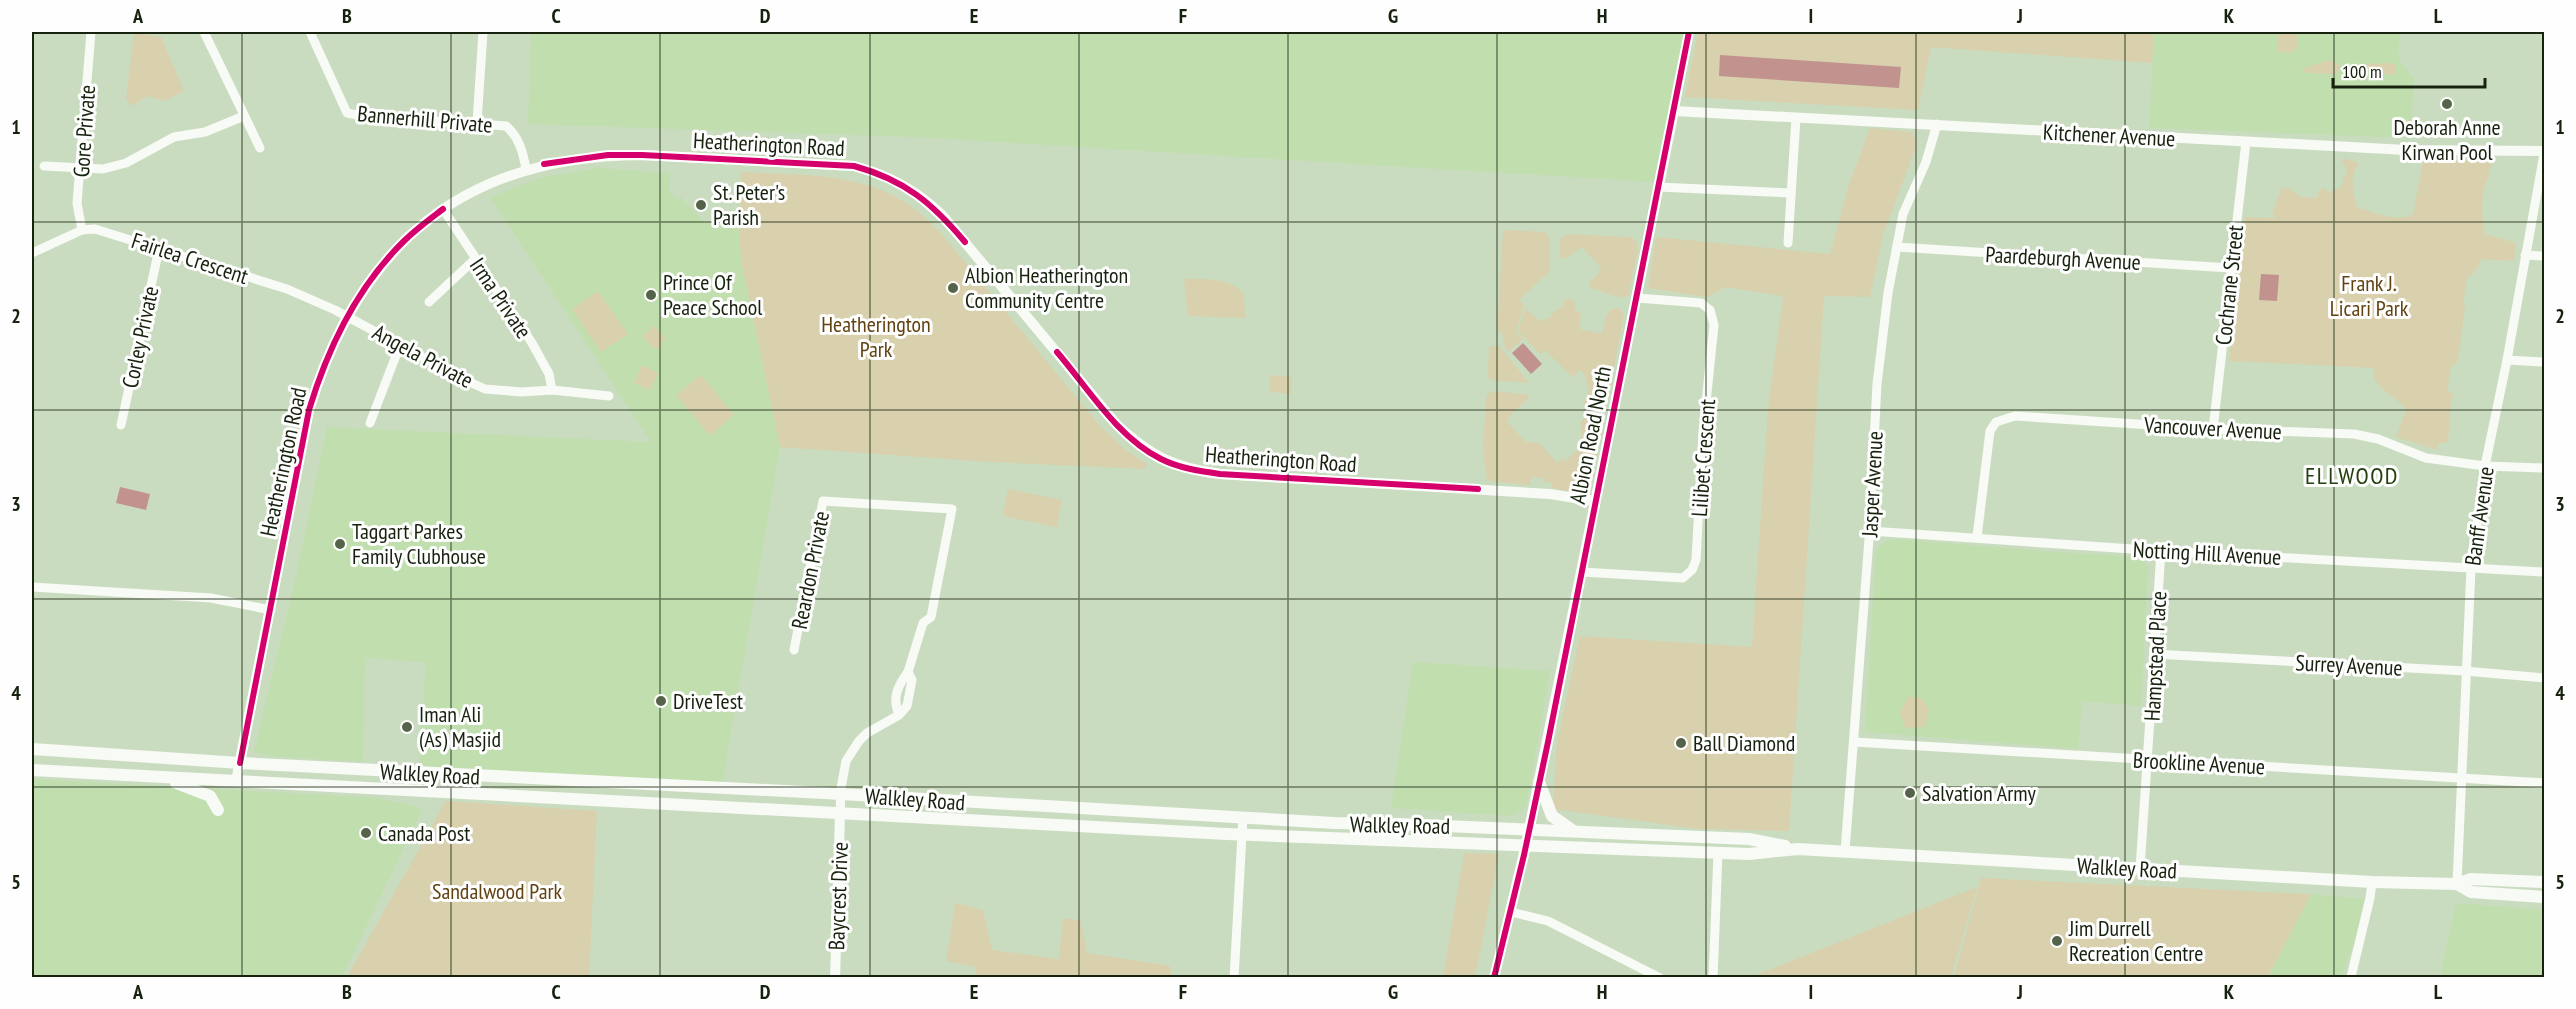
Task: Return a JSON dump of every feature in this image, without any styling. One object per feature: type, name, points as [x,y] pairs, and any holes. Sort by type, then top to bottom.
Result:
[{"type":"main road","name":"Walkley Road","points":[[32,749],[240,763],[841,794],[1334,823],[1573,830],[1749,839],[1798,849]]},
{"type":"main road","name":"Walkley Road","points":[[32,770],[1242,835],[1749,854],[1798,849],[2372,882],[2457,884],[2471,879],[2544,882]]},
{"type":"main road","points":[[151,776],[201,791],[210,796],[218,810]]},
{"type":"main road","points":[[1539,782],[1552,816],[1573,830]]},
{"type":"main road","name":"Walkley Road","points":[[2457,884],[2471,892],[2544,897]]},
{"type":"street","name":"Gore Private","points":[[82,230],[78,203],[91,32]]},
{"type":"street","points":[[204,32],[260,148]]},
{"type":"street","name":"Bannerhill Private","points":[[310,32],[347,113],[506,126],[515,133],[524,155],[526,169]]},
{"type":"street","points":[[477,122],[483,32]]},
{"type":"street","name":"Albion Road North","points":[[1494,978],[1539,782],[1689,32]]},
{"type":"street","name":"Kitchener Avenue","points":[[1674,111],[2406,150],[2544,152]]},
{"type":"street","points":[[44,166],[104,169],[126,163],[174,137],[192,132],[205,132],[244,116]]},
{"type":"street","points":[[1788,243],[1796,118]]},
{"type":"street","name":"Jasper Avenue","points":[[1845,851],[1870,531],[1877,384],[1888,293],[1903,214],[1926,162],[1937,124]]},
{"type":"street","name":"Cochrane Street","points":[[2213,429],[2246,142]]},
{"type":"street","name":"Banff Avenue","points":[[2457,884],[2471,567],[2485,466],[2507,360],[2544,152]]},
{"type":"street","name":"Heatherington Road","points":[[236,781],[309,410],[320,375],[347,316],[360,293],[387,259],[405,239],[443,209],[487,184],[526,169],[578,158],[642,155],[854,166],[877,172],[919,195],[943,216],[1117,425],[1135,442],[1161,459],[1195,471],[1519,492],[1594,501]]},
{"type":"street","points":[[1658,187],[1791,193]]},
{"type":"street","name":"Irma Private","points":[[443,209],[507,305],[549,374],[552,390]]},
{"type":"street","name":"Fairlea Crescent","points":[[82,230],[95,229],[287,289],[347,316]]},
{"type":"street","points":[[32,253],[82,230]]},
{"type":"street","name":"Paardeburgh Avenue","points":[[1897,247],[2230,268]]},
{"type":"street","name":"Corley Private","points":[[121,425],[159,249]]},
{"type":"street","points":[[2525,255],[2544,256]]},
{"type":"street","points":[[429,302],[475,259]]},
{"type":"street","name":"Lilibet Crescent","points":[[1582,572],[1683,578],[1692,570],[1696,560],[1703,432],[1714,326],[1710,310],[1701,303],[1636,298]]},
{"type":"street","name":"Angela Private","points":[[347,316],[485,389],[522,392],[552,390],[609,396]]},
{"type":"street","points":[[370,423],[400,345]]},
{"type":"street","points":[[2507,360],[2544,362]]},
{"type":"street","name":"Vancouver Avenue","points":[[1977,537],[1990,430],[1996,422],[2015,416],[2213,429],[2354,434],[2378,439],[2426,458],[2485,466],[2544,468]]},
{"type":"street","name":"Reardon Private","points":[[794,650],[823,501],[952,509],[931,617],[923,623],[908,672],[896,693],[894,703],[900,715],[911,695],[912,680],[908,672]]},
{"type":"street","name":"Notting Hill Avenue","points":[[1870,531],[2544,572]]},
{"type":"street","name":"Hampstead Place","points":[[2140,869],[2149,760],[2161,550]]},
{"type":"street","points":[[32,587],[211,598],[271,610]]},
{"type":"street","name":"Surrey Avenue","points":[[2154,654],[2465,671],[2544,678]]},
{"type":"street","points":[[840,814],[846,761],[859,741],[875,726],[900,715]]},
{"type":"street","name":"Brookline Avenue","points":[[1854,742],[2544,783]]},
{"type":"street","name":"Baycrest Drive","points":[[835,978],[840,814]]},
{"type":"street","points":[[1234,978],[1243,818]]},
{"type":"street","points":[[1713,978],[1718,853]]},
{"type":"street","points":[[2351,976],[2372,882]]},
{"type":"street","points":[[1510,912],[1548,921],[1660,978]]},
{"type":"shaded area","points":[[531,32],[1685,32],[1654,182],[914,137],[528,124]]},
{"type":"shaded area","points":[[2154,32],[2400,32],[2398,58],[2414,79],[2410,138],[2149,128]]},
{"type":"shaded area","points":[[1720,55],[1901,67],[1899,88],[1719,76]]},
{"type":"shaded area","points":[[598,168],[670,173],[669,191],[678,200],[681,197],[704,222],[738,224],[742,264],[780,447],[722,785],[419,766],[426,662],[365,658],[363,762],[268,756],[254,752],[296,576],[327,427],[651,442],[490,197],[544,177]]},
{"type":"shaded area","points":[[2261,274],[2279,275],[2277,301],[2259,300]]},
{"type":"shaded area","points":[[1523,343],[1542,364],[1531,374],[1512,353]]},
{"type":"shaded area","points":[[120,487],[150,494],[146,510],[116,503]]},
{"type":"shaded area","points":[[1897,539],[2140,557],[2148,567],[2141,706],[2082,701],[2078,749],[1865,732],[1876,550],[1886,541]]},
{"type":"shaded area","points":[[1413,662],[1550,671],[1528,797],[1523,810],[1512,816],[1391,808]]},
{"type":"shaded area","points":[[32,779],[379,798],[423,808],[342,977],[32,977]]},
{"type":"shaded area","points":[[2311,894],[2364,899],[2354,944],[2341,977],[2269,977]]},
{"type":"shaded area","points":[[2456,903],[2544,910],[2544,977],[2440,977]]},
{"type":"green space","points":[[134,32],[161,37],[184,91],[164,101],[148,96],[131,106],[126,98]]},
{"type":"green space","points":[[1698,32],[2154,32],[2152,63],[1931,47],[1918,110],[1685,97]]},
{"type":"green space","points":[[2278,32],[2298,32],[2297,48],[2290,53],[2277,52]]},
{"type":"green space","points":[[2330,60],[2340,65],[2336,74],[2307,73],[2301,69]]},
{"type":"green space","points":[[2369,64],[2396,65],[2395,75],[2364,70]]},
{"type":"green space","points":[[1870,128],[1912,132],[1917,144],[1883,235],[1870,297],[1824,296],[1789,831],[1698,829],[1553,809],[1557,742],[1580,636],[1752,647],[1768,409],[1783,296],[1725,287],[1707,297],[1648,288],[1656,237],[1830,254],[1849,185]]},
{"type":"green space","name":"Frank J. Licari Park","points":[[2491,157],[2491,168],[2483,197],[2485,234],[2516,243],[2514,261],[2482,259],[2474,273],[2467,278],[2458,361],[2451,367],[2447,390],[2454,395],[2451,401],[2448,442],[2438,444],[2437,450],[2396,437],[2406,410],[2380,386],[2374,375],[2374,368],[2229,361],[2245,217],[2277,218],[2272,214],[2281,189],[2288,188],[2301,197],[2317,198],[2319,191],[2324,187],[2328,193],[2341,187],[2347,169],[2342,161],[2344,158],[2359,163],[2352,185],[2358,208],[2386,216],[2406,216],[2413,214],[2423,161]]},
{"type":"green space","name":"Heatherington Park","points":[[741,172],[823,176],[848,180],[896,197],[918,212],[940,232],[1100,426],[1127,451],[1147,464],[1144,469],[989,462],[780,447],[742,264],[738,224]]},
{"type":"green space","points":[[1503,230],[1543,232],[1550,240],[1550,271],[1519,300],[1524,305],[1516,332],[1523,339],[1508,352],[1502,332],[1497,332]]},
{"type":"green space","points":[[1567,234],[1630,237],[1636,240],[1638,249],[1628,296],[1613,296],[1590,288],[1590,281],[1597,276],[1601,268],[1582,247],[1564,259],[1560,258],[1560,240]]},
{"type":"green space","points":[[1184,279],[1217,280],[1232,284],[1244,294],[1245,318],[1188,316]]},
{"type":"green space","points":[[598,291],[628,334],[601,352],[572,309]]},
{"type":"green space","points":[[1567,298],[1575,302],[1575,308],[1581,315],[1580,329],[1602,334],[1610,310],[1619,308],[1624,314],[1607,405],[1604,407],[1583,404],[1589,391],[1584,373],[1579,370],[1573,378],[1545,350],[1540,354],[1518,331],[1527,304],[1526,309],[1541,322],[1547,317],[1549,319]]},
{"type":"green space","points":[[654,326],[666,339],[656,350],[642,336]]},
{"type":"green space","points":[[1489,346],[1499,346],[1529,383],[1490,380],[1488,376]]},
{"type":"green space","points":[[642,365],[658,373],[650,390],[634,383]]},
{"type":"green space","points":[[701,375],[734,415],[710,436],[676,395]]},
{"type":"green space","points":[[1270,375],[1292,377],[1291,394],[1269,392]]},
{"type":"green space","points":[[1495,391],[1528,395],[1529,398],[1509,416],[1507,422],[1526,442],[1539,443],[1557,463],[1563,458],[1566,461],[1579,448],[1582,441],[1580,423],[1584,418],[1602,420],[1592,479],[1586,489],[1574,492],[1552,488],[1552,483],[1543,481],[1543,478],[1531,477],[1530,485],[1487,481],[1483,448],[1486,399],[1488,394]]},
{"type":"green space","points":[[1008,489],[1062,500],[1057,527],[1003,516]]},
{"type":"green space","points":[[1908,697],[1921,698],[1929,709],[1925,727],[1905,728],[1900,712]]},
{"type":"green space","name":"Sandalwood Park","points":[[446,801],[597,811],[589,977],[347,977]]},
{"type":"green space","points":[[1464,853],[1499,854],[1475,977],[1443,977]]},
{"type":"green space","name":"Jim Durrell Recreation Centre","points":[[1981,878],[2311,894],[2268,977],[1954,977]]},
{"type":"green space","points":[[1977,887],[1951,977],[1751,977]]},
{"type":"green space","points":[[955,903],[983,910],[992,950],[1059,959],[1063,918],[1081,921],[1087,953],[1170,966],[1172,977],[976,977],[975,967],[946,961]]},
{"type":"cycle path","points":[[1494,978],[1524,855],[1548,742],[1689,32]]},
{"type":"cycle path","points":[[544,164],[608,155],[642,155],[854,166],[903,186],[929,205],[965,242]]},
{"type":"cycle path","points":[[240,763],[309,410],[325,364],[346,320],[372,278],[404,241],[443,209]]},
{"type":"cycle path","points":[[1057,352],[1117,425],[1145,450],[1175,465],[1220,474],[1478,489]]},
{"type":"place","name":"Deborah Anne Kirwan Pool","points":[[2447,104]]},
{"type":"place","name":"St. Peter's Parish","points":[[701,205]]},
{"type":"place","name":"Albion Heatherington Community Centre","points":[[953,288]]},
{"type":"place","name":"Prince Of Peace School","points":[[651,295]]},
{"type":"place","name":"Taggart Parkes Family Clubhouse","points":[[340,544]]},
{"type":"place","name":"DriveTest","points":[[661,701]]},
{"type":"place","name":"Iman Ali (As) Masjid","points":[[407,727]]},
{"type":"place","name":"Ball Diamond","points":[[1681,743]]},
{"type":"place","name":"Salvation Army","points":[[1910,793]]},
{"type":"place","name":"Canada Post","points":[[366,833]]},
{"type":"place","name":"Jim Durrell Recreation Centre","points":[[2057,941]]},
{"type":"district","name":"ELLWOOD","points":[[2352,475]]}]
